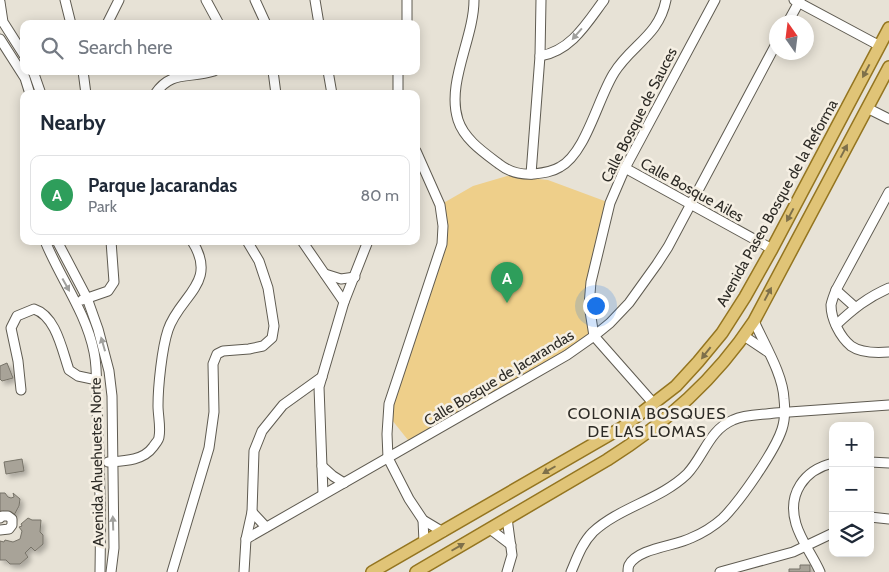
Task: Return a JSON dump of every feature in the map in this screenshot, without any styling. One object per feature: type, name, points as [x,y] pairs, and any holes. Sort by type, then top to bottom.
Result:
[{"type":"main road","name":"Avenida Paseo Bosque de la Reforma","points":[[372,572],[599,442],[654,404],[676,386],[722,332],[745,297],[889,28]]},
{"type":"main road","points":[[416,572],[607,460],[645,435],[687,401],[744,336],[754,321],[889,67]]},
{"type":"main road","points":[[599,442],[598,453],[607,460]]},
{"type":"main road","points":[[578,454],[587,460],[589,465],[588,471]]},
{"type":"street","points":[[65,0],[70,20]]},
{"type":"street","points":[[108,20],[119,0]]},
{"type":"street","points":[[206,0],[217,20]]},
{"type":"street","points":[[255,0],[264,20]]},
{"type":"street","points":[[315,0],[318,20]]},
{"type":"street","points":[[407,0],[407,20]]},
{"type":"street","points":[[474,0],[472,22],[456,84],[455,106],[458,120],[466,135],[478,148],[503,168],[516,173],[530,174],[547,173],[561,167],[573,157],[582,142],[614,71],[654,29],[662,16],[666,0]]},
{"type":"street","points":[[530,174],[540,56],[541,0]]},
{"type":"street","points":[[540,56],[556,52],[567,45],[604,0]]},
{"type":"street","name":"Calle Bosque de Sauces","points":[[594,336],[589,305],[591,282],[610,203],[625,168],[715,0]]},
{"type":"street","points":[[791,15],[798,1],[880,46]]},
{"type":"street","points":[[0,2],[4,22],[20,48]]},
{"type":"street","points":[[0,38],[20,69]]},
{"type":"street","name":"Calle Bosque de Jacarandas","points":[[246,539],[567,355],[594,336],[628,303],[668,247],[769,57]]},
{"type":"street","points":[[23,75],[29,90]]},
{"type":"street","points":[[34,75],[40,90]]},
{"type":"street","points":[[84,75],[85,90]]},
{"type":"street","points":[[158,90],[163,83],[175,77],[202,75]]},
{"type":"street","points":[[274,75],[275,90]]},
{"type":"street","points":[[329,75],[331,90]]},
{"type":"street","points":[[398,75],[398,90]]},
{"type":"street","points":[[867,108],[889,119]]},
{"type":"street","points":[[420,160],[440,205],[443,226],[442,244],[389,404],[388,458],[423,520],[442,532]]},
{"type":"street","name":"Calle Bosque Ailes","points":[[625,168],[772,249]]},
{"type":"street","points":[[889,192],[836,290],[831,303],[836,325],[842,336],[852,346],[865,351],[889,352]]},
{"type":"street","name":"Avenida Ahuehuetes Norte","points":[[46,245],[54,264],[76,302],[89,333],[94,352],[100,462],[100,572]]},
{"type":"street","name":"Avenida Ahuehuetes Norte","points":[[58,245],[87,298],[98,329],[109,371],[112,396],[114,548],[110,572]]},
{"type":"street","points":[[76,302],[108,291],[114,282],[111,245]]},
{"type":"street","points":[[100,462],[138,458],[153,448],[159,437],[158,404],[168,329],[184,302],[199,283],[201,269],[194,245]]},
{"type":"street","points":[[172,572],[209,448],[214,412],[213,364],[217,354],[223,350],[249,349],[263,346],[272,338],[274,326],[268,288],[259,261],[250,245]]},
{"type":"street","points":[[305,245],[344,302]]},
{"type":"street","points":[[323,494],[319,387],[344,302],[366,245]]},
{"type":"street","points":[[325,274],[341,279],[354,276]]},
{"type":"street","points":[[836,325],[854,307],[874,294],[889,288]]},
{"type":"street","points":[[836,290],[854,307]]},
{"type":"street","points":[[21,390],[18,361],[11,328],[17,316],[34,309],[43,312],[61,341],[69,370],[78,376],[97,380]]},
{"type":"street","points":[[628,572],[629,564],[637,557],[650,551],[689,540],[723,518],[745,490],[776,444],[782,428],[784,412],[783,388],[754,321]]},
{"type":"street","points":[[594,336],[654,404]]},
{"type":"street","points":[[744,336],[768,353]]},
{"type":"street","points":[[244,572],[246,539],[252,512],[254,451],[262,431],[283,405],[322,377]]},
{"type":"street","points":[[302,391],[320,398]]},
{"type":"street","points":[[571,572],[584,544],[593,533],[608,521],[675,484],[697,461],[712,436],[721,427],[734,419],[784,412],[889,405]]},
{"type":"street","points":[[874,462],[889,463]]},
{"type":"street","points":[[820,572],[796,524],[794,506],[798,488],[808,474],[821,466],[829,465]]},
{"type":"street","points":[[322,466],[333,476],[344,482]]},
{"type":"street","points":[[252,512],[266,527]]},
{"type":"street","points":[[0,518],[8,516],[12,520],[12,525],[9,529],[0,529]]},
{"type":"street","points":[[874,517],[889,519]]},
{"type":"street","points":[[507,572],[512,555],[508,518]]},
{"type":"street","points":[[423,520],[424,542]]},
{"type":"street","points":[[490,529],[511,545]]},
{"type":"street","points":[[720,572],[779,557],[829,535]]},
{"type":"shaded area","points":[[507,176],[548,180],[610,203],[591,285],[594,336],[412,445],[388,415],[442,244],[440,205],[473,186]]},
{"type":"building","points":[[7,363],[13,378],[2,381],[0,379],[0,366]]},
{"type":"building","points":[[22,459],[24,471],[6,474],[4,462]]},
{"type":"building","points":[[0,493],[5,493],[11,498],[14,497],[13,493],[20,499],[19,506],[13,517],[3,511],[0,517]]},
{"type":"building","points":[[28,518],[41,520],[40,532],[43,535],[43,544],[35,551],[31,547],[25,553],[28,557],[20,564],[10,564],[6,560],[0,560],[0,541],[13,542],[20,539],[22,531],[19,527]]},
{"type":"building","points":[[800,565],[810,565],[810,572],[789,572],[789,569],[800,569]]},
{"type":"place","name":"Parque Jacarandas","points":[[507,303]]},
{"type":"district","name":"COLONIA BOSQUES DE LAS LOMAS","points":[[647,422]]}]
